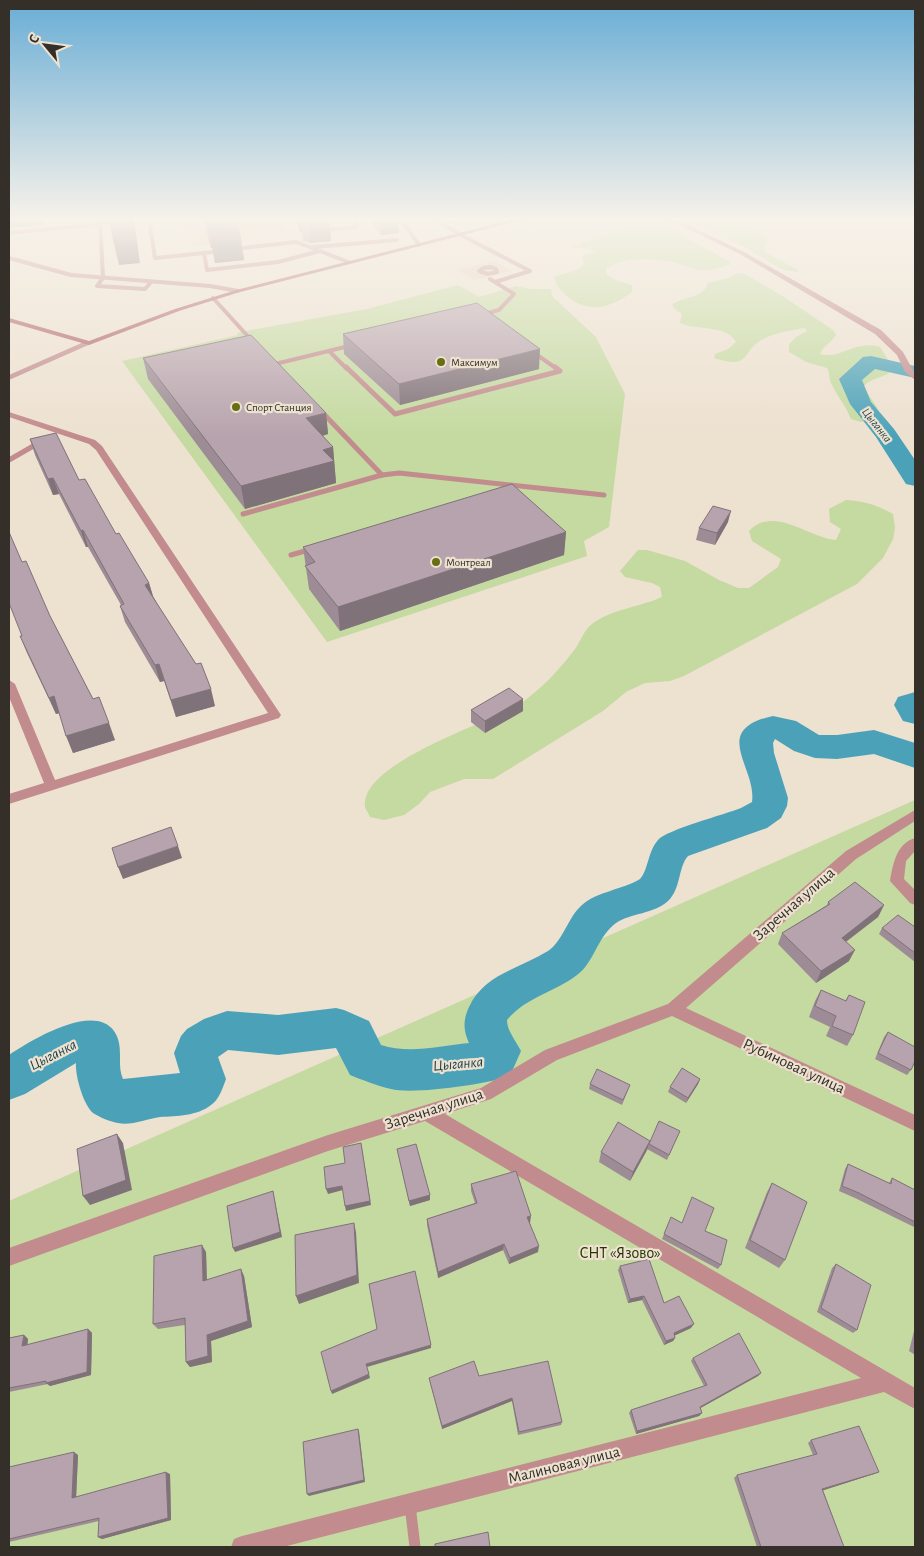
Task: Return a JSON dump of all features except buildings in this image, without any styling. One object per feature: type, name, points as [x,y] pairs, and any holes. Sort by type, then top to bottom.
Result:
[{"type":"street","points":[[9,378],[90,343],[236,292]]},
{"type":"street","points":[[808,292],[878,332],[900,354],[908,370],[915,378]]},
{"type":"street","points":[[9,320],[90,343]]},
{"type":"street","points":[[9,414],[92,442],[98,448],[275,715],[9,799]]},
{"type":"street","points":[[9,460],[61,431]]},
{"type":"street","points":[[9,684],[51,786]]},
{"type":"street","name":"Заречная улица","points":[[9,1257],[328,1143],[485,1094],[551,1055],[673,1009],[852,855],[915,815]]},
{"type":"street","points":[[915,843],[900,859],[897,881],[915,899]]},
{"type":"street","name":"Рубиновая улица","points":[[673,1009],[915,1123]]},
{"type":"street","points":[[425,1112],[915,1400]]},
{"type":"street","name":"Малиновая улица","points":[[242,1547],[885,1382]]},
{"type":"lane","points":[[472,317],[499,310],[514,294],[512,292]]},
{"type":"lane","points":[[214,298],[261,350]]},
{"type":"lane","points":[[482,315],[490,321]]},
{"type":"lane","points":[[245,345],[254,343]]},
{"type":"lane","points":[[275,364],[358,344]]},
{"type":"lane","points":[[329,351],[396,414],[560,371],[529,349]]},
{"type":"lane","points":[[268,357],[282,371]]},
{"type":"lane","points":[[315,406],[382,475]]},
{"type":"lane","points":[[243,514],[382,475],[399,473],[604,495]]},
{"type":"lane","points":[[499,491],[514,485]]},
{"type":"lane","points":[[291,555],[320,546]]},
{"type":"lane","points":[[410,1504],[415,1547]]},
{"type":"green space","points":[[433,292],[470,292],[479,297],[497,292],[551,292],[552,296],[596,337],[625,394],[609,527],[584,541],[587,556],[327,642],[122,361],[238,335],[237,333],[251,330],[367,309]]},
{"type":"green space","points":[[563,292],[632,292],[616,302],[600,307],[583,305]]},
{"type":"green space","points":[[702,292],[775,292],[833,330],[836,335],[820,354],[834,354],[855,347],[871,345],[880,347],[894,369],[864,386],[880,416],[861,422],[851,419],[831,383],[827,368],[806,362],[789,352],[789,344],[796,337],[807,331],[805,328],[778,333],[763,339],[740,361],[734,362],[714,358],[715,354],[728,349],[736,342],[731,336],[718,330],[680,323],[682,314],[672,305]]},
{"type":"green space","points":[[846,500],[870,504],[893,514],[895,528],[893,539],[883,558],[857,584],[684,676],[670,681],[645,683],[626,692],[603,711],[493,779],[464,779],[430,792],[419,804],[404,815],[384,820],[370,817],[365,807],[369,790],[383,774],[431,745],[524,701],[558,670],[592,624],[608,615],[662,597],[660,587],[652,583],[625,577],[620,571],[638,550],[647,550],[685,561],[719,580],[738,588],[749,588],[778,567],[781,559],[752,541],[749,531],[759,524],[769,521],[780,522],[836,540],[841,529],[830,522],[829,509]]},
{"type":"green space","name":"СНТ «Язово»","points":[[915,800],[915,1547],[9,1547],[9,1201]]},
{"type":"waterway","name":"Цыганка","points":[[915,372],[871,362],[850,379],[861,404],[886,434],[915,479]]},
{"type":"waterway","name":"Цыганка","points":[[915,703],[910,705],[915,713]]},
{"type":"waterway","name":"Цыганка","points":[[9,1079],[59,1049],[92,1040],[98,1045],[98,1072],[104,1090],[109,1097],[119,1102],[157,1096],[187,1094],[196,1090],[204,1079],[196,1057],[200,1046],[219,1033],[236,1030],[278,1035],[336,1028],[350,1032],[353,1035],[366,1060],[392,1069],[412,1070],[494,1061],[499,1051],[487,1035],[485,1022],[489,1010],[498,999],[525,982],[564,962],[584,930],[600,913],[654,890],[661,880],[667,857],[675,846],[754,818],[767,810],[770,798],[757,753],[756,743],[759,734],[773,727],[790,732],[806,743],[815,746],[837,747],[874,742],[915,756]]},
{"type":"place","name":"Максимум","points":[[441,362]]},
{"type":"place","name":"Спорт Станция","points":[[236,407]]},
{"type":"place","name":"Монтреал","points":[[436,562]]}]
